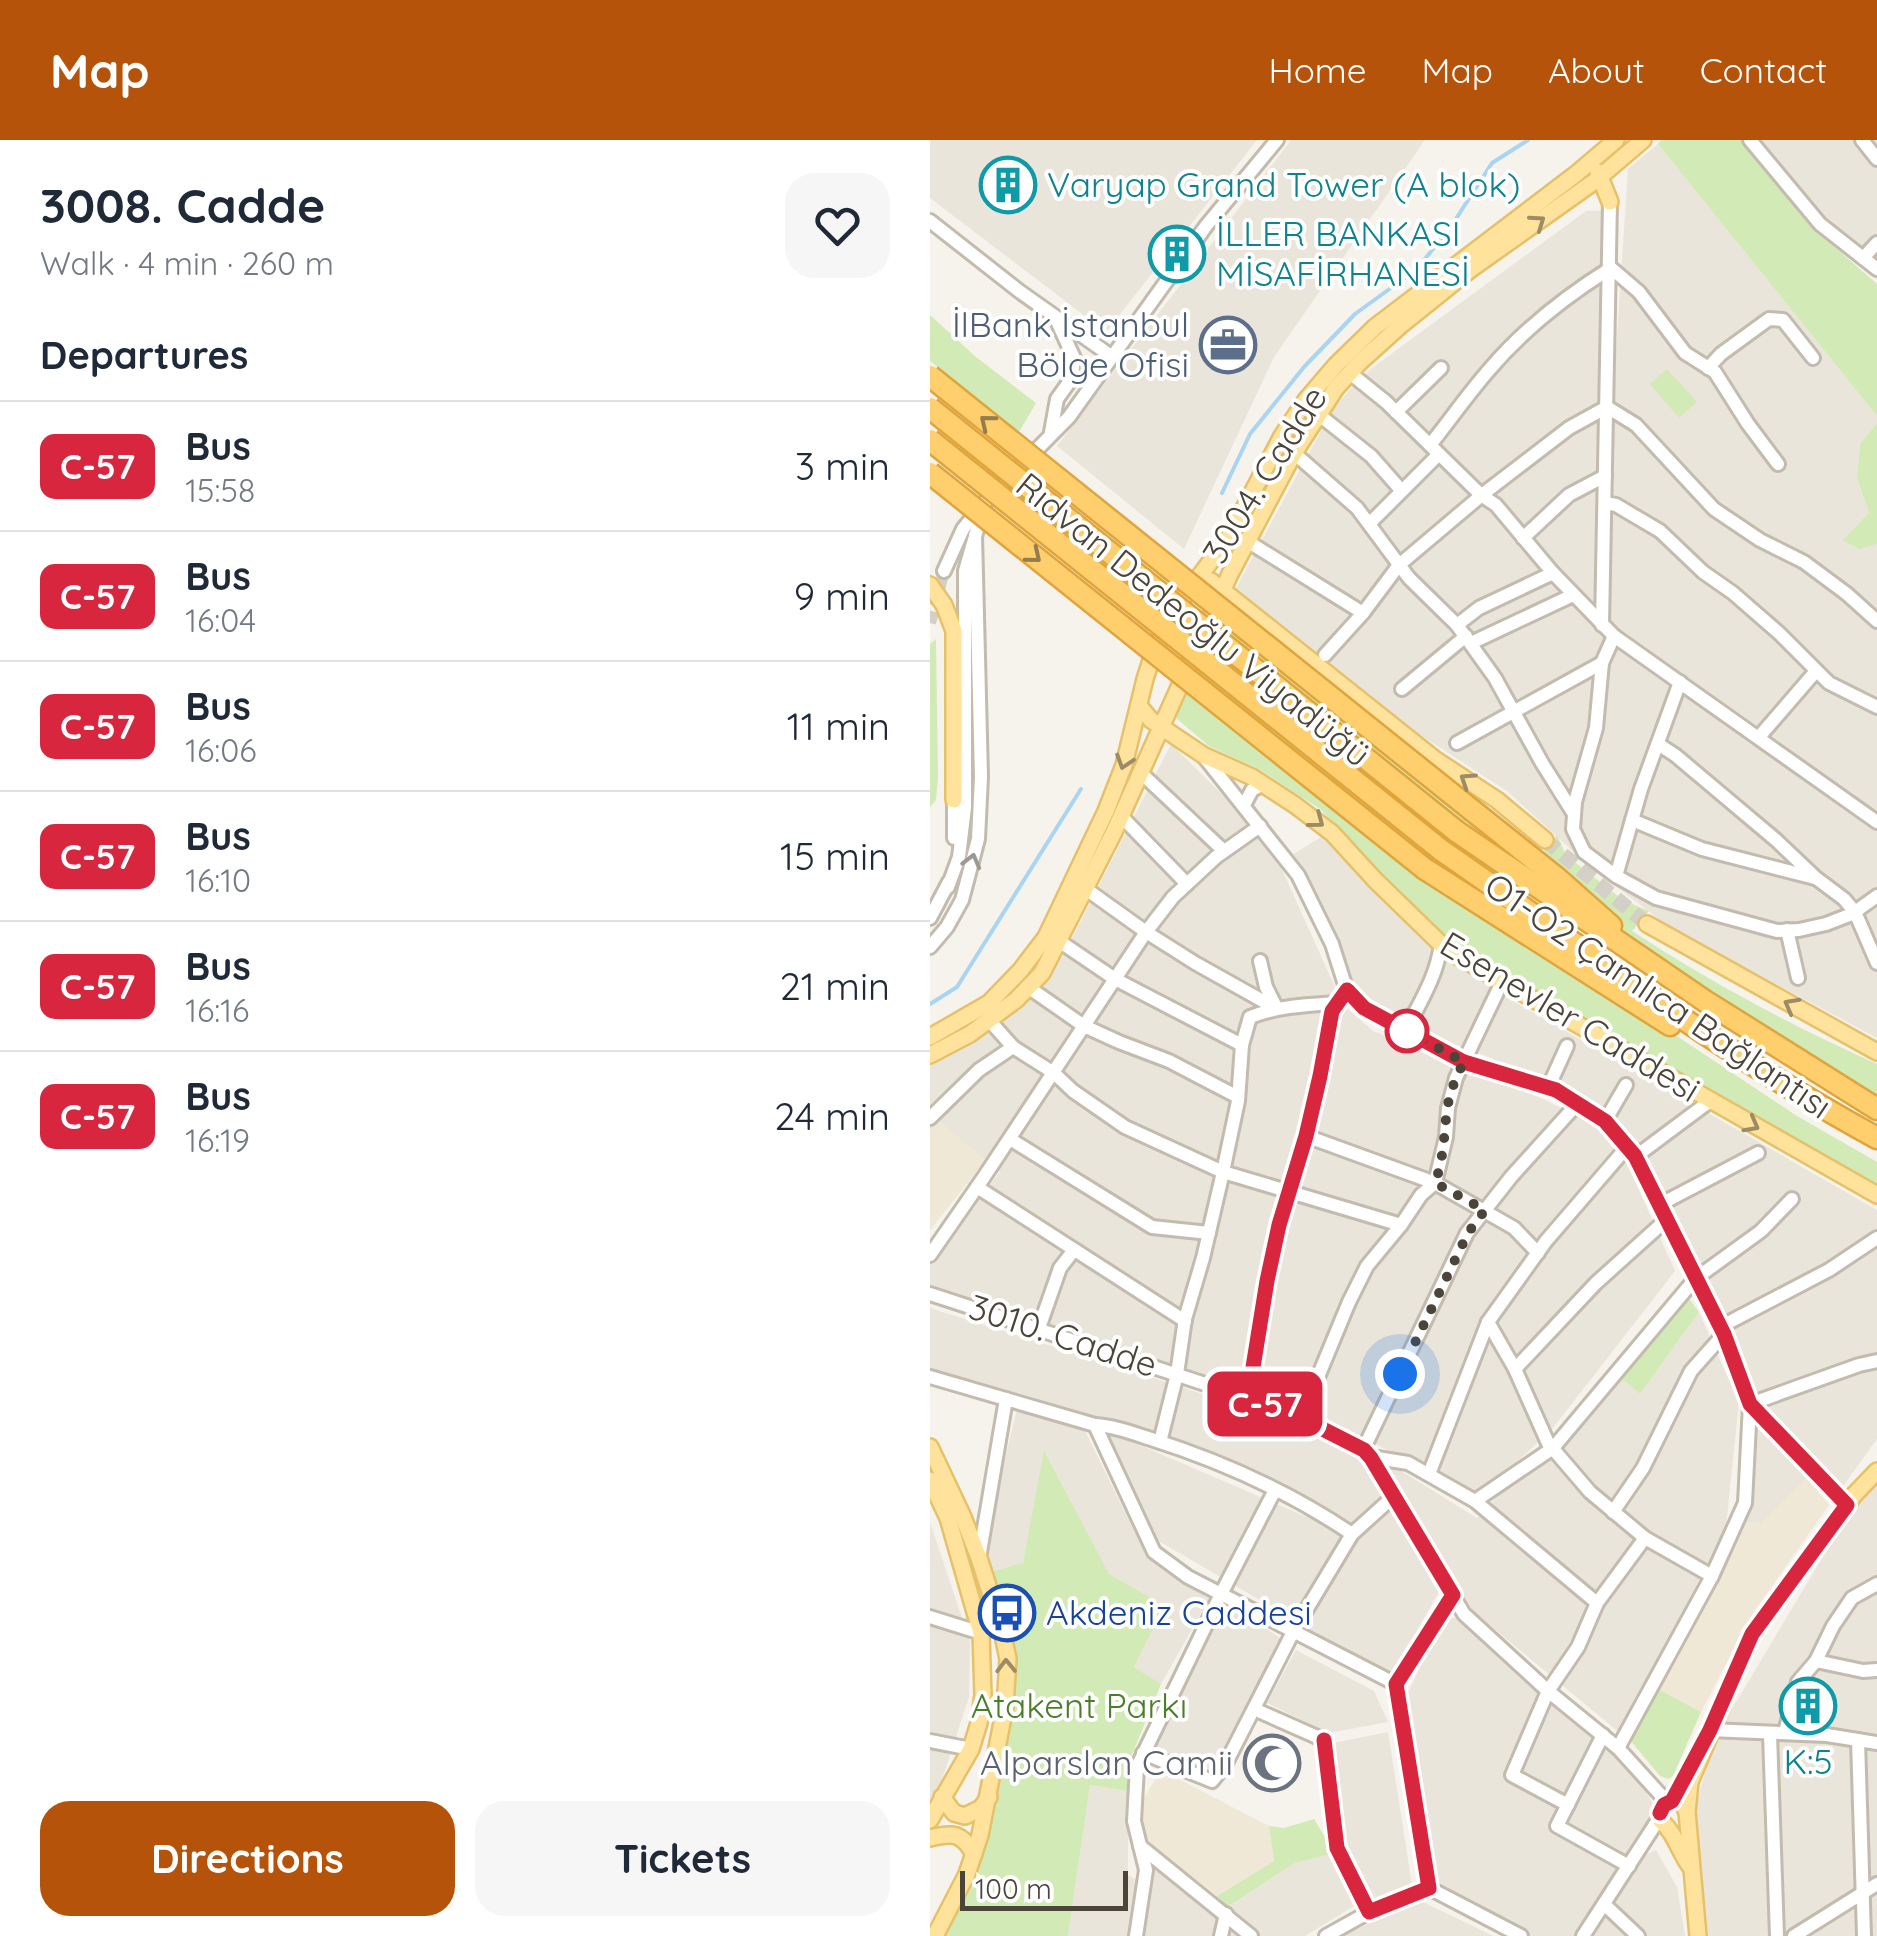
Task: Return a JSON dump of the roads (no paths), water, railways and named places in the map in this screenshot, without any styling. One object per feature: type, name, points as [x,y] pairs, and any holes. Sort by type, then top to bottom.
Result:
[{"type":"highway","points":[[930,376],[1590,906],[1656,968]]},
{"type":"highway","name":"Rıdvan Dedeoğlu Viyadüğü","points":[[930,408],[1456,831]]},
{"type":"highway","name":"Rıdvan Dedeoğlu Viyadüğü","points":[[930,440],[1441,850]]},
{"type":"highway","points":[[930,473],[1425,869],[1735,1066],[1821,1108]]},
{"type":"highway","name":"O1-O2 Çamlıca Bağlantısı","points":[[1456,831],[1656,968],[1877,1107]]},
{"type":"highway","name":"O1-O2 Çamlıca Bağlantısı","points":[[1441,850],[1726,1047],[1821,1108],[1877,1138]]},
{"type":"main road","name":"3004. Cadde","points":[[930,1055],[970,1034],[1016,1000],[1042,973],[1121,816],[1222,590],[1318,414],[1350,373],[1400,326],[1471,269],[1571,199],[1616,140]]},
{"type":"main road","points":[[1610,202],[1619,162],[1643,140]]},
{"type":"main road","points":[[1610,202],[1601,163],[1619,162]]},
{"type":"main road","name":"3004. Cadde","points":[[930,1037],[988,1002],[1020,971],[1046,936],[1124,766],[1156,648],[1180,602],[1229,538],[1282,436],[1306,400],[1375,328],[1576,174],[1601,163]]},
{"type":"main road","points":[[1571,199],[1596,194],[1610,202]]},
{"type":"main road","points":[[1198,580],[1211,581],[1436,760],[1497,800],[1544,840]]},
{"type":"main road","points":[[930,585],[944,604],[954,631],[954,800]]},
{"type":"main road","name":"Esenevler Caddesi","points":[[1140,707],[1151,720],[1203,756],[1263,784],[1332,832],[1441,944],[1871,1191]]},
{"type":"main road","points":[[1647,924],[1877,1052]]},
{"type":"main road","points":[[930,1446],[964,1517],[1001,1626],[1008,1659],[1005,1708],[974,1854],[935,1936]]},
{"type":"main road","points":[[1698,1936],[1687,1814],[1690,1782],[1710,1730],[1752,1634],[1847,1505],[1877,1471]]},
{"type":"main road","points":[[930,1480],[936,1500],[948,1518],[981,1633],[984,1695],[970,1749],[930,1820]]},
{"type":"main road","points":[[1690,1866],[1666,1814],[1710,1730]]},
{"type":"main road","points":[[942,1797],[954,1813],[966,1816],[981,1808],[989,1797]]},
{"type":"main road","points":[[1666,1814],[1680,1802],[1687,1814]]},
{"type":"main road","points":[[930,1838],[948,1833],[967,1842],[974,1854]]},
{"type":"street","points":[[1750,140],[1820,224],[1877,270]]},
{"type":"street","points":[[1862,140],[1877,159]]},
{"type":"street","points":[[944,571],[963,530],[1068,417],[1206,226],[1273,141]]},
{"type":"street","points":[[1602,625],[1610,202]]},
{"type":"street","points":[[930,221],[1111,356]]},
{"type":"street","points":[[1863,258],[1877,243]]},
{"type":"street","points":[[1610,268],[1639,292],[1685,353],[1715,372],[1778,464]]},
{"type":"street","points":[[1370,524],[1434,449],[1490,368],[1541,319],[1610,268]]},
{"type":"street","points":[[1051,435],[1057,399],[1072,378],[1074,358],[1054,316]]},
{"type":"street","points":[[1708,368],[1769,319],[1784,320],[1813,358]]},
{"type":"street","points":[[1396,412],[1441,368]]},
{"type":"street","points":[[1350,373],[1396,412],[1481,496],[1496,505],[1553,573],[1614,636],[1877,822]]},
{"type":"street","points":[[1325,656],[1399,565],[1569,428],[1607,408]]},
{"type":"street","points":[[1607,408],[1636,425],[1714,509],[1760,540],[1804,562],[1877,621]]},
{"type":"street","points":[[1318,414],[1371,456],[1402,490]]},
{"type":"street","points":[[1294,453],[1357,508],[1399,565],[1464,635],[1494,678],[1574,814]]},
{"type":"street","points":[[1524,538],[1569,495],[1606,476]]},
{"type":"street","points":[[930,918],[948,887],[958,857],[965,807],[965,571],[985,502]]},
{"type":"street","points":[[1605,503],[1616,505],[1660,532],[1780,634],[1829,683],[1877,707]]},
{"type":"street","points":[[930,947],[947,928],[962,900],[978,839],[981,777],[976,535]]},
{"type":"street","points":[[1247,540],[1362,613]]},
{"type":"street","points":[[1402,689],[1464,635],[1479,608],[1553,573]]},
{"type":"street","points":[[1464,635],[1573,595]]},
{"type":"street","points":[[1614,636],[1602,662],[1596,728],[1575,802],[1573,829],[1584,852],[1656,898],[1777,931],[1826,924],[1855,912],[1877,896]]},
{"type":"street","points":[[1458,743],[1602,662]]},
{"type":"street","points":[[1758,737],[1816,670]]},
{"type":"street","points":[[1616,876],[1680,682]]},
{"type":"street","points":[[1658,744],[1844,899],[1855,912],[1877,963]]},
{"type":"street","points":[[1203,756],[1298,875],[1332,944],[1347,990],[1364,1008],[1464,1062],[1548,1088],[1605,1121],[1631,1152],[1659,1205],[1722,1331],[1750,1404],[1847,1505]]},
{"type":"street","points":[[1141,772],[1224,851]]},
{"type":"street","points":[[1244,805],[1252,790],[1263,784]]},
{"type":"street","points":[[948,887],[954,848],[954,800]]},
{"type":"street","points":[[1121,816],[1188,884]]},
{"type":"street","points":[[1632,820],[1702,849],[1816,878]]},
{"type":"street","points":[[930,1255],[1146,932],[1173,897],[1224,851],[1260,826]]},
{"type":"street","points":[[1086,889],[1195,963],[1278,1009]]},
{"type":"street","points":[[1788,930],[1798,978]]},
{"type":"street","points":[[1059,941],[1115,979],[1242,1045]]},
{"type":"street","points":[[1406,1030],[1433,978],[1441,944]]},
{"type":"street","points":[[1260,960],[1266,987],[1278,1009]]},
{"type":"street","points":[[1301,1418],[1367,1266],[1435,1183],[1456,1078],[1502,982]]},
{"type":"street","points":[[1028,987],[1084,1026],[1169,1060],[1238,1097]]},
{"type":"street","points":[[1248,1398],[1267,1281],[1306,1136],[1332,1011],[1347,990]]},
{"type":"street","points":[[1160,1442],[1178,1374],[1185,1321],[1223,1172],[1238,1097],[1242,1045],[1250,1017],[1278,1009],[1337,1003]]},
{"type":"street","points":[[989,1020],[1013,1046],[1125,1128],[1223,1172],[1401,1226]]},
{"type":"street","points":[[930,1118],[979,1070],[1013,1046]]},
{"type":"street","points":[[1548,1088],[1568,1046]]},
{"type":"street","points":[[1605,1121],[1626,1085]]},
{"type":"street","points":[[1429,1474],[1488,1322],[1538,1253],[1631,1152],[1710,1101]]},
{"type":"street","points":[[1577,1104],[1511,1177],[1468,1233],[1367,1454],[1464,1614],[1618,1748],[1666,1814],[1584,1936]]},
{"type":"street","points":[[1306,1136],[1435,1183],[1514,1228],[1538,1253]]},
{"type":"street","points":[[1010,1139],[1152,1227],[1209,1232]]},
{"type":"street","points":[[1659,1205],[1758,1153]]},
{"type":"street","points":[[977,1188],[1185,1321]]},
{"type":"street","points":[[1871,1191],[1877,1208]]},
{"type":"street","points":[[1475,1501],[1552,1448],[1695,1279],[1761,1232],[1792,1199]]},
{"type":"street","points":[[1515,1369],[1596,1283],[1666,1220]]},
{"type":"street","points":[[1613,1512],[1643,1468],[1692,1371],[1722,1331],[1877,1238]]},
{"type":"street","points":[[1040,1328],[1060,1268],[1074,1250]]},
{"type":"street","name":"3010. Cadde","points":[[930,1294],[1248,1398],[1301,1418],[1367,1454],[1408,1464],[1475,1501],[1597,1603]]},
{"type":"street","points":[[1488,1322],[1552,1448],[1590,1492],[1645,1538],[1712,1576]]},
{"type":"street","points":[[1750,1404],[1877,1361]]},
{"type":"street","points":[[930,1377],[1160,1442],[1275,1490],[1352,1534]]},
{"type":"street","points":[[979,1558],[1006,1399]]},
{"type":"street","points":[[1618,1748],[1712,1576],[1745,1504],[1750,1404]]},
{"type":"street","points":[[1095,1425],[1154,1552],[1188,1577],[1396,1684]]},
{"type":"street","points":[[1136,1936],[1146,1870],[1134,1821],[1138,1767],[1275,1490]]},
{"type":"street","points":[[1143,1753],[1212,1781],[1225,1765],[1294,1632],[1352,1534],[1394,1496]]},
{"type":"street","points":[[1568,1804],[1512,1775],[1548,1691],[1578,1648],[1597,1603],[1645,1538]]},
{"type":"street","points":[[1778,1936],[1778,1733],[1798,1682],[1816,1661],[1832,1626],[1852,1598],[1877,1584]]},
{"type":"street","points":[[1429,1888],[1396,1684],[1453,1595]]},
{"type":"street","points":[[930,1617],[981,1633]]},
{"type":"street","points":[[1816,1661],[1863,1671],[1877,1670]]},
{"type":"street","points":[[1254,1709],[1324,1740],[1337,1848],[1369,1912]]},
{"type":"street","points":[[1710,1730],[1827,1735],[1877,1743]]},
{"type":"street","points":[[1603,1735],[1557,1826],[1629,1866]]},
{"type":"street","points":[[1858,1740],[1864,1936]]},
{"type":"street","points":[[930,1741],[970,1749]]},
{"type":"street","points":[[1139,1845],[1251,1936]]},
{"type":"street","points":[[1794,1936],[1877,1884]]},
{"type":"street","points":[[1326,1936],[1369,1912],[1429,1888],[1520,1936]]},
{"type":"street","points":[[1604,1904],[1638,1936]]},
{"type":"street","points":[[1220,1936],[1226,1914]]},
{"type":"waterway","points":[[1222,493],[1250,434],[1304,367],[1355,314],[1417,269],[1452,225],[1492,163],[1528,140]]},
{"type":"waterway","points":[[930,1004],[957,987],[1081,789]]},
{"type":"tunnel","points":[[930,623],[944,571]]},
{"type":"tunnel","points":[[1545,840],[1647,924]]},
{"type":"place","name":"Varyap Grand Tower (A blok)","points":[[1008,185]]},
{"type":"place","name":"İLLER BANKASI MİSAFİRHANESİ","points":[[1177,254]]},
{"type":"place","name":"İlBank İstanbul Bölge Ofisi","points":[[1228,345]]},
{"type":"place","name":"Akdeniz Caddesi","points":[[1007,1613]]},
{"type":"place","name":"K:5","points":[[1808,1706]]},
{"type":"place","name":"Alparslan Camii","points":[[1272,1763]]},
{"type":"park label","name":"Atakent Parkı","points":[[1079,1706]]}]
